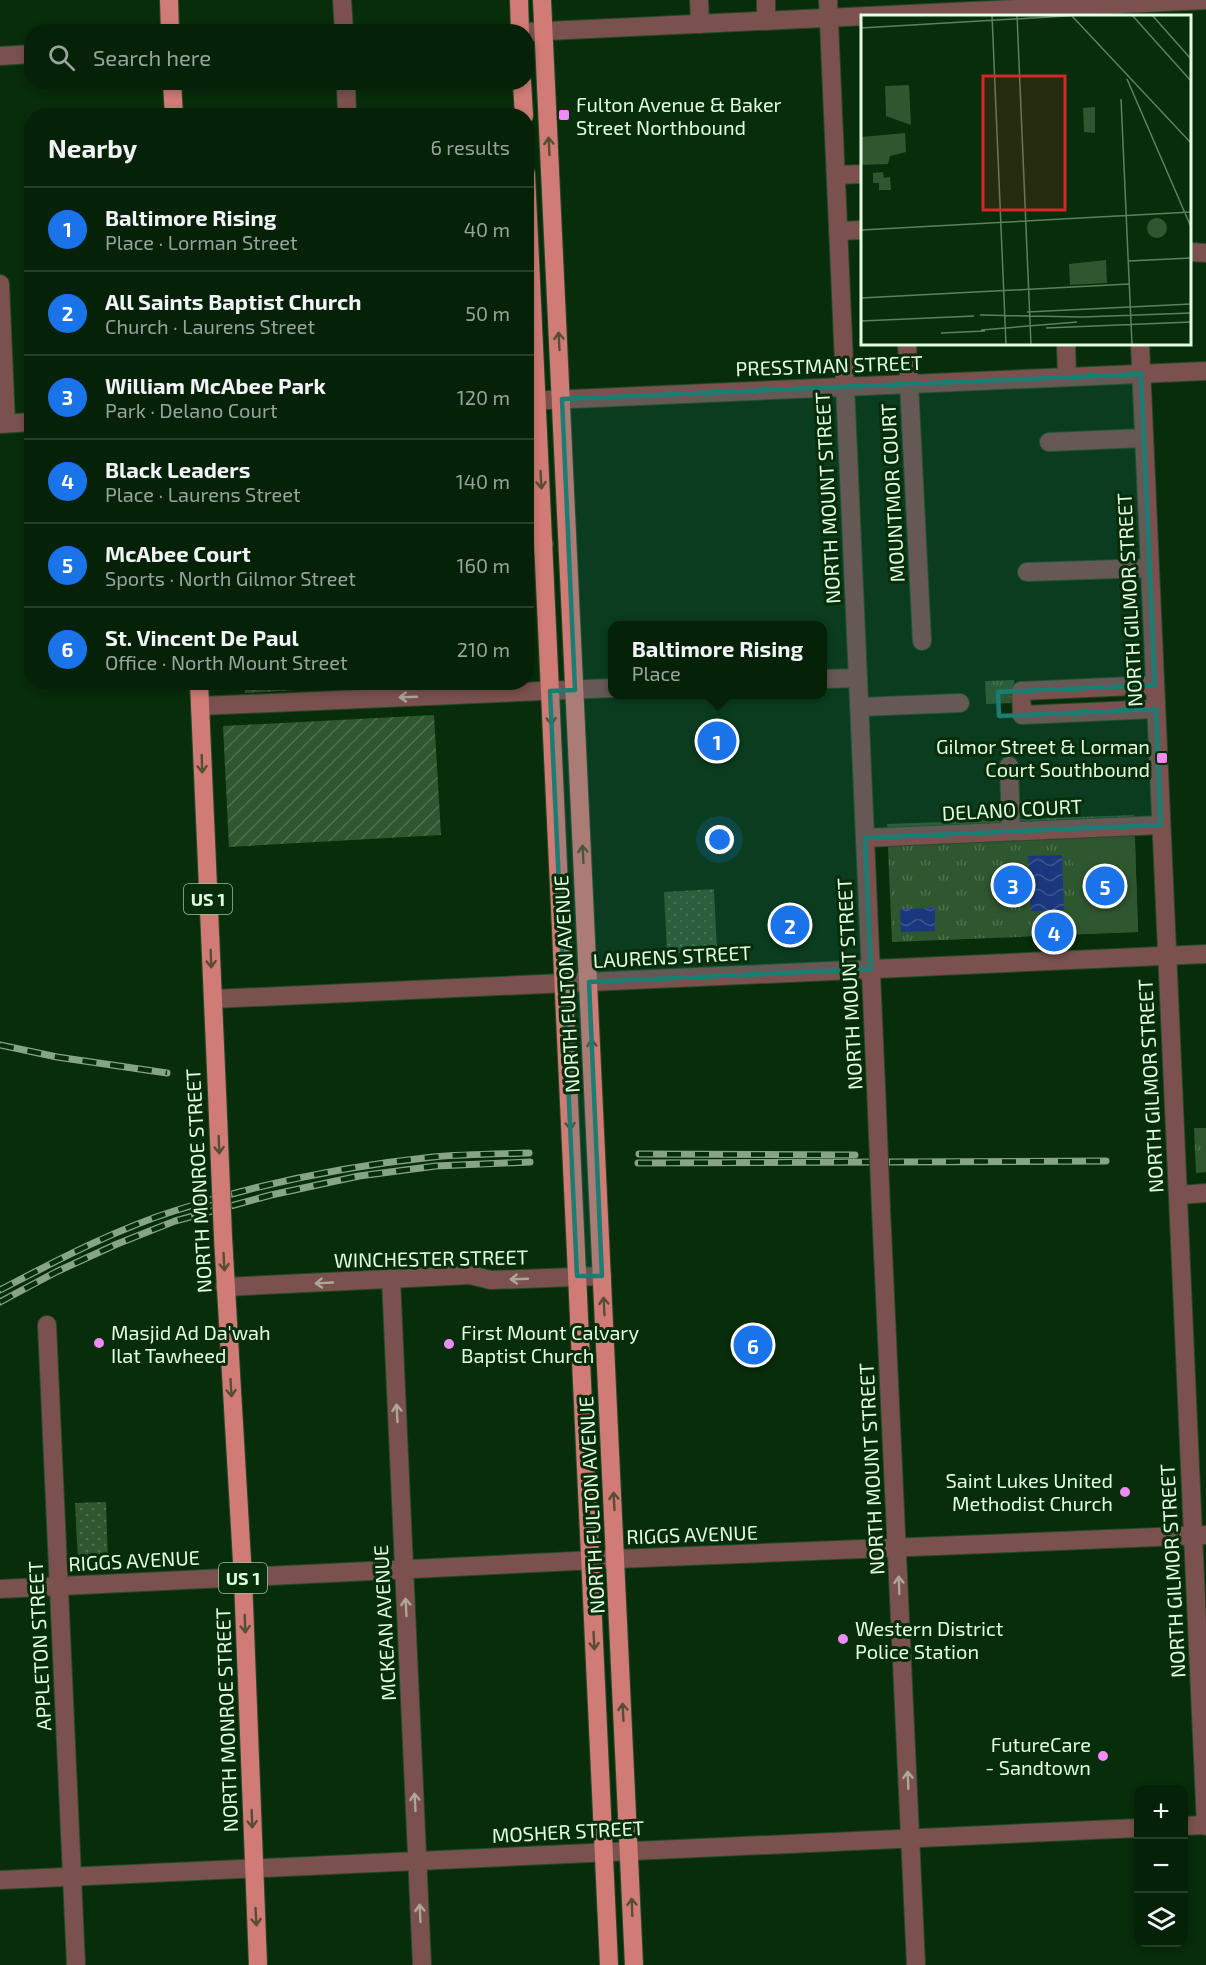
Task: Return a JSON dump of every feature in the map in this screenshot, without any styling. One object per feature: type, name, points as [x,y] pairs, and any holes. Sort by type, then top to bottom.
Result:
[{"type":"main road","points":[[169,0],[170,24]]},
{"type":"main road","points":[[519,0],[520,24]]},
{"type":"main road","name":"NORTH FULTON AVENUE","points":[[542,0],[535,31],[562,399],[634,1965]]},
{"type":"main road","points":[[172,90],[174,108]]},
{"type":"main road","points":[[522,90],[524,108]]},
{"type":"main road","name":"NORTH FULTON AVENUE","points":[[534,497],[535,545],[550,691],[609,1965]]},
{"type":"main road","name":"NORTH MONROE STREET","points":[[199,690],[225,1287],[243,1578],[258,1965]]},
{"type":"street","points":[[342,0],[344,24]]},
{"type":"street","points":[[699,0],[700,24]]},
{"type":"street","points":[[766,0],[766,21]]},
{"type":"street","points":[[535,31],[766,21],[828,9],[893,13],[956,6],[1125,7],[1206,0]]},
{"type":"street","name":"NORTH MOUNT STREET","points":[[828,9],[916,1965]]},
{"type":"street","points":[[0,56],[24,54]]},
{"type":"street","points":[[346,90],[347,108]]},
{"type":"street","points":[[836,175],[861,174]]},
{"type":"street","points":[[838,231],[861,230]]},
{"type":"street","points":[[1191,252],[1206,253]]},
{"type":"street","points":[[0,284],[3,423],[24,422]]},
{"type":"street","name":"MOUNTMOR COURT","points":[[907,345],[922,641]]},
{"type":"street","points":[[1066,345],[1067,377]]},
{"type":"street","name":"NORTH GILMOR STREET","points":[[1140,345],[1178,1194],[1199,1535],[1206,1826]]},
{"type":"street","name":"PRESSTMAN STREET","points":[[534,400],[1206,371]]},
{"type":"street","points":[[1049,442],[1144,438]]},
{"type":"street","points":[[1027,572],[1150,568]]},
{"type":"street","points":[[827,679],[858,678]]},
{"type":"street","points":[[1155,685],[1021,691],[1022,715],[1156,709]]},
{"type":"street","points":[[200,706],[608,688]]},
{"type":"street","points":[[859,707],[960,703]]},
{"type":"street","points":[[1009,766],[1011,831]]},
{"type":"street","name":"DELANO COURT","points":[[865,838],[1161,825]]},
{"type":"street","name":"LAURENS STREET","points":[[213,999],[1206,954]]},
{"type":"street","points":[[1178,1194],[1206,1193]]},
{"type":"street","name":"WINCHESTER STREET","points":[[225,1287],[470,1275],[491,1280],[602,1276]]},
{"type":"street","name":"MCKEAN AVENUE","points":[[391,1279],[422,1965]]},
{"type":"street","name":"APPLETON STREET","points":[[47,1325],[76,1965]]},
{"type":"street","name":"RIGGS AVENUE","points":[[0,1589],[616,1559],[1199,1535]]},
{"type":"street","points":[[1188,1826],[1206,1826]]},
{"type":"street","name":"MOSHER STREET","points":[[0,1880],[1134,1828]]},
{"type":"highlighted area","points":[[1141,374],[1155,685],[998,692],[999,716],[1156,709],[1161,825],[865,838],[871,969],[589,982],[602,1276],[577,1276],[550,691],[575,690],[562,399]]},
{"type":"green space","points":[[1014,680],[1015,703],[986,704],[985,681]]},
{"type":"green space","points":[[245,690],[297,690],[245,693]]},
{"type":"green space","points":[[434,715],[441,835],[229,847],[223,726]]},
{"type":"green space","points":[[1134,815],[1138,932],[892,942],[887,824]]},
{"type":"green space","points":[[1135,838],[1138,932],[1076,934],[1072,840]]},
{"type":"green space","points":[[714,889],[717,951],[667,954],[664,892]]},
{"type":"green space","points":[[1194,1128],[1206,1128],[1206,1172],[1196,1173]]},
{"type":"green space","points":[[106,1502],[108,1561],[78,1562],[75,1503]]},
{"type":"water","points":[[1062,855],[1064,910],[1031,911],[1028,856]]},
{"type":"water","points":[[935,908],[935,931],[901,932],[900,909]]},
{"type":"railway","points":[[0,1045],[57,1057],[167,1073]]},
{"type":"railway","points":[[0,1290],[129,1227],[238,1192],[302,1177],[400,1161],[457,1155],[529,1153]]},
{"type":"railway","points":[[639,1154],[855,1155]]},
{"type":"railway","points":[[638,1163],[1106,1161]]},
{"type":"railway","points":[[0,1302],[56,1272],[175,1221],[271,1195],[359,1176],[436,1166],[530,1162]]},
{"type":"place","name":"Fulton Avenue & Baker Street Northbound","points":[[564,115]]},
{"type":"place","name":"Baltimore Rising","points":[[717,741]]},
{"type":"place","name":"Gilmor Street & Lorman Court Southbound","points":[[1162,758]]},
{"type":"place","name":"William McAbee Park","points":[[1013,885]]},
{"type":"place","name":"McAbee Court","points":[[1105,886]]},
{"type":"place","name":"All Saints Baptist Church","points":[[790,925]]},
{"type":"place","name":"Black Leaders","points":[[1054,932]]},
{"type":"place","name":"Masjid Ad Da'wah Ilat Tawheed","points":[[99,1343]]},
{"type":"place","name":"First Mount Calvary Baptist Church","points":[[449,1344]]},
{"type":"place","name":"St. Vincent De Paul","points":[[753,1345]]},
{"type":"place","name":"Saint Lukes United Methodist Church","points":[[1125,1492]]},
{"type":"place","name":"Western District Police Station","points":[[843,1639]]},
{"type":"place","name":"FutureCare - Sandtown","points":[[1103,1756]]}]
